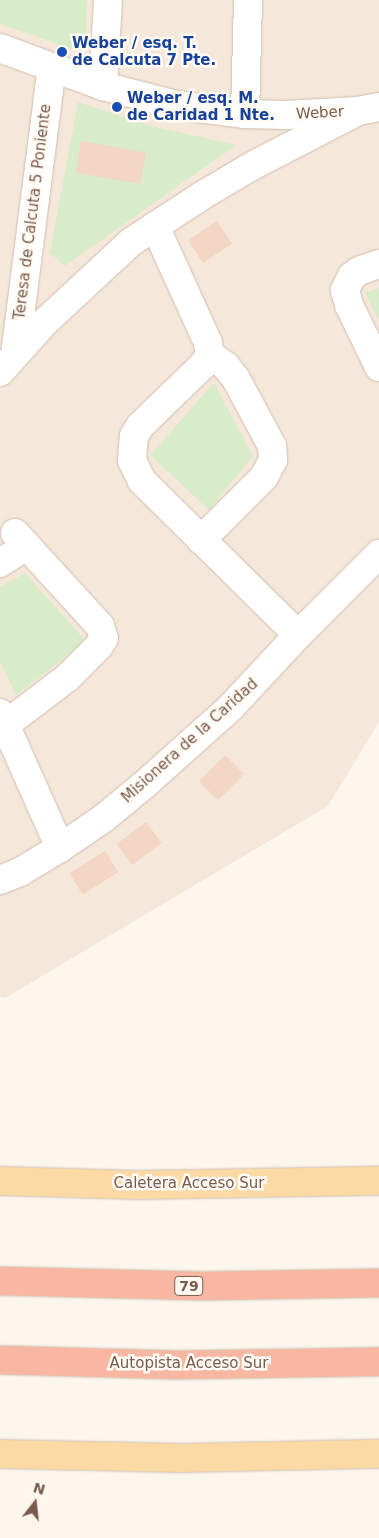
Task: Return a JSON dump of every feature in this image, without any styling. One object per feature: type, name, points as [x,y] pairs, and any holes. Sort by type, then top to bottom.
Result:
[{"type":"highway","name":"79","points":[[0,1281],[203,1286],[379,1283]]},
{"type":"highway","name":"Autopista Acceso Sur","points":[[0,1360],[178,1364],[379,1362]]},
{"type":"main road","name":"Caletera Acceso Sur","points":[[0,1181],[139,1184],[379,1182]]},
{"type":"main road","points":[[0,1454],[181,1458],[379,1454]]},
{"type":"street","points":[[103,86],[108,0]]},
{"type":"street","points":[[245,114],[248,0]]},
{"type":"street","name":"Weber","points":[[0,48],[103,86],[176,105],[245,114],[286,115],[369,109]]},
{"type":"street","name":"Teresa de Calcuta 5 Poniente","points":[[7,363],[52,68]]},
{"type":"street","points":[[7,363],[46,321],[103,266],[155,226],[254,165],[369,109]]},
{"type":"street","points":[[155,226],[208,343],[210,354],[203,366],[140,426],[134,436],[131,448],[132,460],[142,481],[298,635]]},
{"type":"street","points":[[379,264],[359,271],[352,276],[345,290],[349,305],[379,367]]},
{"type":"street","points":[[201,540],[264,477],[273,460],[272,446],[236,379],[226,366],[210,354]]},
{"type":"street","points":[[0,563],[20,539],[100,626],[104,638],[99,646],[67,678],[3,719],[60,848]]},
{"type":"street","name":"Misionera de la Caridad","points":[[0,880],[20,872],[104,818],[188,747],[231,707],[298,635],[379,554]]},
{"type":"shaded area","points":[[0,0],[379,0],[379,722],[328,806],[5,998],[0,997]]},
{"type":"green space","points":[[0,0],[87,0],[86,44],[75,50],[0,24]]},
{"type":"green space","points":[[78,102],[151,126],[236,145],[65,266],[50,253]]},
{"type":"green space","points":[[379,288],[379,320],[365,293]]},
{"type":"green space","points":[[214,383],[253,456],[209,510],[150,455]]},
{"type":"green space","points":[[25,573],[86,641],[16,695],[0,661],[0,587]]},
{"type":"building","points":[[81,141],[146,152],[140,184],[75,173]]},
{"type":"building","points":[[217,221],[232,243],[203,263],[188,241]]},
{"type":"building","points":[[225,755],[244,774],[218,800],[199,781]]},
{"type":"building","points":[[146,822],[162,843],[132,865],[116,844]]},
{"type":"building","points":[[105,851],[118,872],[83,894],[69,873]]},
{"type":"place","name":"Weber / esq. T. de Calcuta 7 Pte.","points":[[62,52]]},
{"type":"place","name":"Weber / esq. M. de Caridad 1 Nte.","points":[[117,107]]}]
